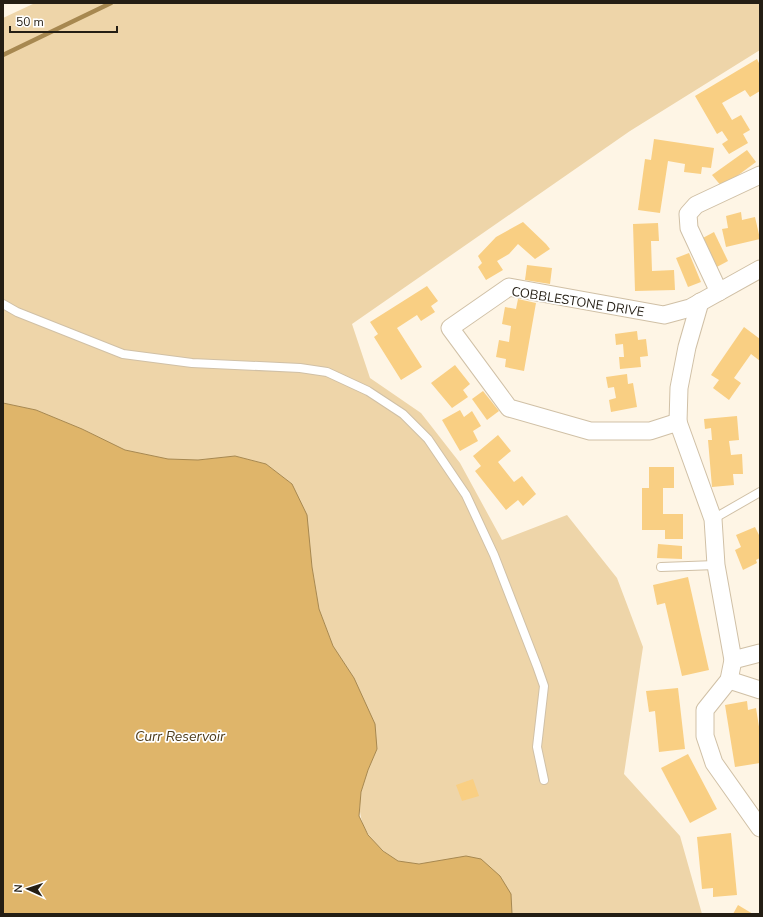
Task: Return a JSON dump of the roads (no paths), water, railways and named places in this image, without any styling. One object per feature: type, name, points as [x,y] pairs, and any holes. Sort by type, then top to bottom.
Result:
[{"type":"street","points":[[719,292],[689,228],[688,214],[696,205],[760,175]]},
{"type":"street","name":"COBBLESTONE DRIVE","points":[[678,422],[650,431],[590,431],[509,408],[450,328],[508,287],[664,315],[690,308],[760,269]]},
{"type":"street","points":[[700,302],[687,347],[679,388],[678,422],[713,519],[716,565],[733,660],[729,680],[705,710],[705,736],[714,763],[760,828]]},
{"type":"street","points":[[733,660],[760,653]]},
{"type":"street","points":[[729,680],[760,690]]},
{"type":"lane","points":[[3,304],[17,312],[123,354],[192,363],[300,368],[327,372],[368,391],[403,414],[428,439],[466,495],[494,556],[537,666],[544,686],[537,747],[544,780]]},
{"type":"lane","points":[[713,519],[760,492]]},
{"type":"lane","points":[[661,567],[716,565]]},
{"type":"water","name":"Curr Reservoir","points":[[3,403],[36,410],[82,429],[125,450],[168,459],[198,460],[235,456],[266,464],[292,484],[307,515],[312,567],[319,609],[333,646],[354,678],[375,724],[377,749],[361,792],[359,816],[368,835],[383,851],[398,861],[419,864],[466,856],[481,859],[500,876],[511,894],[512,914],[3,914]]},
{"type":"waterway","points":[[3,55],[111,3]]}]
